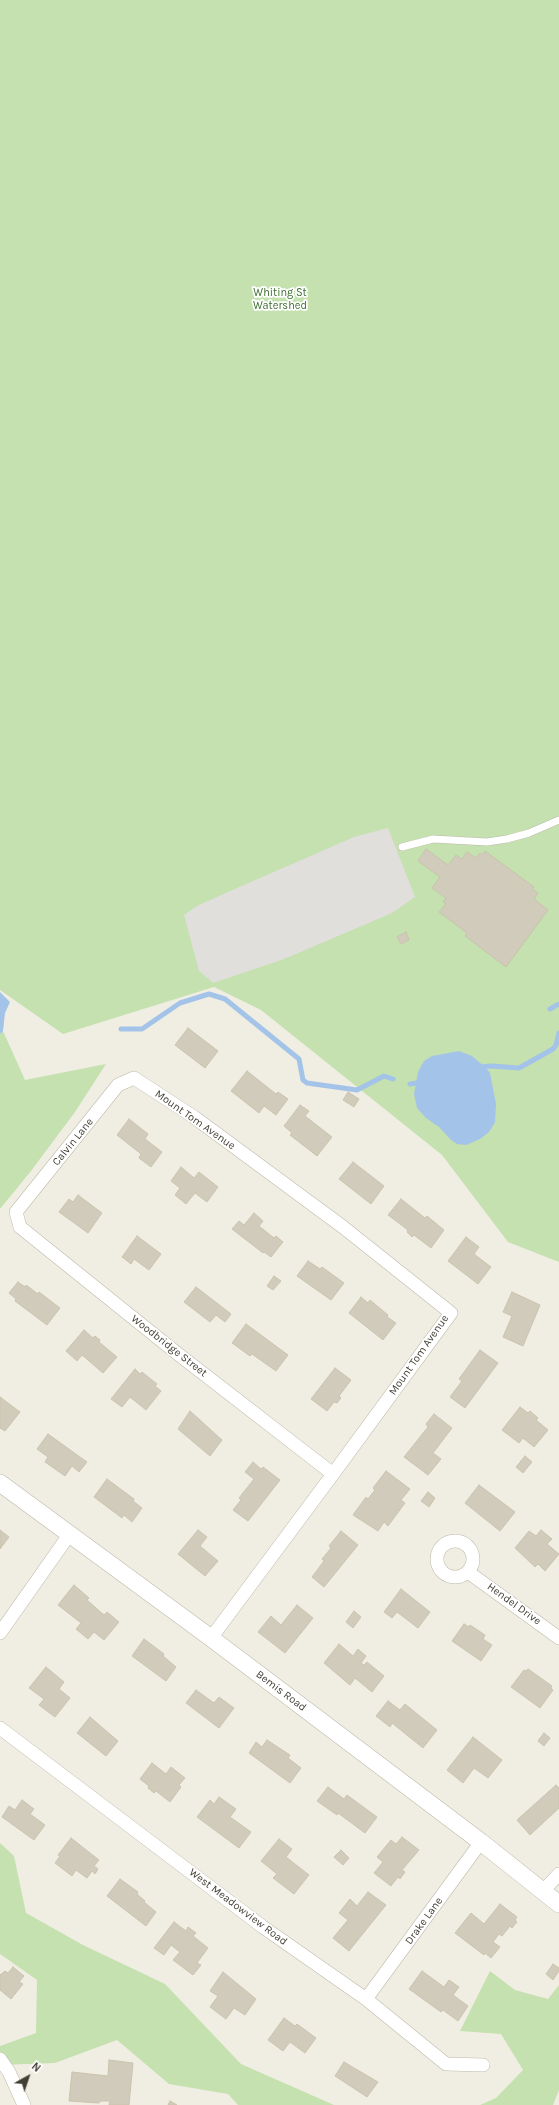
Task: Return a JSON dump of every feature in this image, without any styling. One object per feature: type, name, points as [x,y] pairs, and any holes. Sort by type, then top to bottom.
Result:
[{"type":"street","name":"Mount Tom Avenue","points":[[131,1079],[134,1078],[200,1122],[343,1227],[451,1313],[211,1638]]},
{"type":"street","name":"Calvin Lane","points":[[18,1210],[118,1085],[131,1079]]},
{"type":"street","name":"Woodbridge Street","points":[[18,1210],[16,1212],[20,1227],[178,1354],[333,1474]]},
{"type":"street","name":"Bemis Road","points":[[0,1483],[211,1638],[481,1842],[559,1904]]},
{"type":"street","points":[[0,1633],[69,1535]]},
{"type":"street","name":"Hendel Drive","points":[[468,1572],[559,1638]]},
{"type":"street","name":"West Meadowview Road","points":[[0,1728],[263,1927],[366,1999],[446,2064],[483,2065]]},
{"type":"street","name":"Drake Lane","points":[[366,1999],[481,1842]]},
{"type":"street","points":[[543,1891],[559,1874]]},
{"type":"street","points":[[0,2059],[9,2072],[24,2105]]},
{"type":"lane","points":[[402,847],[433,839],[487,842],[501,840],[529,833],[559,820]]},
{"type":"green space","name":"Whiting St Watershed","points":[[0,0],[559,0],[559,1262],[508,1242],[442,1155],[261,1010],[214,987],[63,1034],[0,990]]},
{"type":"green space","points":[[3,1031],[25,1080],[106,1064],[75,1112],[31,1171],[0,1209],[0,1034]]},
{"type":"green space","points":[[0,1843],[14,1856],[26,1913],[83,1945],[165,1984],[241,2064],[334,2105],[238,2105],[228,2094],[169,2084],[117,2040],[55,2063],[0,2065],[0,2046],[36,2033],[37,1980],[0,1954]]},
{"type":"green space","points":[[490,1971],[515,1990],[548,1999],[559,1985],[559,2090],[553,2105],[480,2105],[496,2098],[523,2070],[501,2034],[460,2031]]},
{"type":"shaded area","points":[[388,828],[415,897],[392,913],[284,959],[213,983],[199,971],[184,915],[197,906],[354,837]]},
{"type":"water","points":[[0,992],[10,1002],[5,1013],[3,1031],[0,1034]]},
{"type":"water","points":[[459,1051],[472,1056],[490,1073],[496,1104],[495,1122],[489,1132],[480,1139],[466,1145],[457,1144],[451,1140],[439,1127],[426,1118],[417,1108],[414,1094],[418,1072],[424,1061],[432,1056]]},
{"type":"building","points":[[426,849],[448,865],[456,855],[462,859],[467,852],[476,858],[480,853],[482,855],[485,851],[534,887],[532,889],[538,893],[534,899],[548,910],[506,967],[465,936],[467,933],[439,912],[446,904],[443,902],[446,898],[432,888],[440,877],[418,861]]},
{"type":"building","points":[[406,932],[409,940],[401,944],[397,937]]},
{"type":"building","points":[[188,1028],[218,1051],[205,1068],[175,1045]]},
{"type":"building","points":[[247,1071],[276,1094],[278,1092],[288,1099],[276,1115],[264,1106],[259,1113],[231,1091]]},
{"type":"building","points":[[348,1092],[359,1099],[354,1107],[343,1100]]},
{"type":"building","points":[[300,1105],[309,1111],[305,1116],[332,1137],[317,1156],[290,1135],[292,1133],[284,1126]]},
{"type":"building","points":[[129,1119],[148,1134],[145,1139],[162,1152],[151,1167],[139,1158],[141,1154],[117,1135]]},
{"type":"building","points":[[353,1162],[384,1186],[371,1204],[339,1179]]},
{"type":"building","points":[[181,1167],[194,1178],[199,1172],[218,1187],[207,1202],[195,1193],[186,1204],[175,1195],[180,1188],[171,1181]]},
{"type":"building","points":[[78,1195],[102,1213],[88,1233],[59,1212],[69,1199],[73,1202]]},
{"type":"building","points":[[401,1199],[425,1218],[427,1216],[444,1230],[431,1248],[414,1235],[412,1237],[407,1232],[408,1230],[388,1215]]},
{"type":"building","points":[[254,1213],[263,1221],[259,1226],[274,1238],[276,1236],[283,1242],[271,1257],[264,1252],[263,1253],[232,1229],[239,1221],[244,1225]]},
{"type":"building","points":[[137,1236],[161,1254],[149,1270],[134,1259],[131,1264],[122,1257]]},
{"type":"building","points":[[466,1237],[479,1247],[474,1254],[491,1267],[478,1284],[448,1261]]},
{"type":"building","points":[[308,1261],[320,1269],[322,1267],[344,1283],[331,1300],[297,1276]]},
{"type":"building","points":[[274,1276],[281,1281],[273,1290],[267,1286]]},
{"type":"building","points":[[18,1282],[25,1287],[26,1285],[38,1294],[39,1292],[60,1308],[47,1325],[15,1301],[16,1299],[9,1293]]},
{"type":"building","points":[[196,1287],[231,1314],[225,1322],[216,1315],[210,1322],[184,1302]]},
{"type":"building","points":[[512,1292],[540,1305],[523,1346],[503,1337],[512,1316],[503,1312]]},
{"type":"building","points":[[361,1297],[368,1303],[370,1300],[388,1315],[387,1317],[396,1323],[383,1340],[349,1313]]},
{"type":"building","points":[[246,1324],[288,1355],[276,1371],[252,1354],[250,1356],[232,1343]]},
{"type":"building","points":[[84,1330],[93,1338],[95,1336],[100,1340],[99,1342],[117,1357],[103,1373],[82,1355],[77,1361],[66,1351]]},
{"type":"building","points":[[480,1350],[498,1363],[465,1408],[450,1397],[462,1381],[459,1379]]},
{"type":"building","points":[[335,1368],[351,1380],[339,1396],[341,1398],[337,1403],[334,1402],[327,1411],[311,1399]]},
{"type":"building","points":[[135,1369],[140,1374],[142,1372],[157,1384],[155,1386],[161,1391],[146,1410],[130,1397],[122,1407],[111,1399]]},
{"type":"building","points":[[0,1397],[20,1412],[5,1431],[0,1428]]},
{"type":"building","points":[[520,1407],[528,1413],[530,1411],[538,1418],[536,1420],[548,1430],[534,1447],[523,1438],[519,1443],[502,1430]]},
{"type":"building","points":[[190,1411],[222,1440],[210,1456],[178,1429]]},
{"type":"building","points":[[434,1414],[452,1428],[433,1453],[441,1459],[428,1475],[404,1457],[428,1427],[426,1424]]},
{"type":"building","points":[[48,1434],[87,1462],[79,1472],[72,1466],[65,1476],[45,1462],[48,1457],[37,1449]]},
{"type":"building","points":[[525,1456],[532,1462],[523,1473],[516,1467]]},
{"type":"building","points":[[253,1462],[261,1469],[263,1467],[280,1480],[248,1521],[233,1510],[241,1500],[239,1498],[254,1479],[245,1472]]},
{"type":"building","points":[[386,1471],[410,1489],[401,1500],[405,1503],[388,1526],[384,1522],[378,1531],[353,1515],[366,1497],[368,1499],[375,1490],[373,1488]]},
{"type":"building","points":[[107,1479],[134,1499],[133,1501],[142,1508],[132,1522],[124,1515],[122,1518],[94,1497]]},
{"type":"building","points":[[479,1485],[515,1512],[500,1531],[465,1503]]},
{"type":"building","points":[[428,1492],[435,1498],[429,1507],[421,1501]]},
{"type":"building","points":[[0,1530],[9,1537],[0,1549]]},
{"type":"building","points":[[198,1530],[207,1537],[200,1546],[218,1561],[205,1576],[178,1554]]},
{"type":"building","points":[[541,1530],[552,1539],[547,1544],[559,1554],[545,1571],[538,1564],[535,1567],[515,1548],[529,1531],[536,1536]]},
{"type":"building","points":[[341,1531],[358,1545],[324,1587],[312,1577],[324,1561],[322,1559],[331,1548],[329,1546]]},
{"type":"building","points":[[74,1585],[89,1598],[87,1600],[104,1615],[107,1612],[119,1622],[104,1640],[94,1632],[88,1639],[76,1629],[81,1623],[58,1605]]},
{"type":"building","points":[[401,1589],[430,1612],[418,1628],[397,1612],[392,1618],[384,1612]]},
{"type":"building","points":[[297,1605],[313,1618],[285,1653],[258,1632],[271,1616],[281,1625]]},
{"type":"building","points":[[354,1611],[361,1617],[353,1628],[346,1622]]},
{"type":"building","points":[[464,1624],[469,1627],[470,1625],[485,1635],[483,1639],[492,1645],[481,1661],[452,1641]]},
{"type":"building","points":[[144,1639],[164,1654],[163,1656],[176,1667],[166,1681],[132,1656]]},
{"type":"building","points":[[339,1644],[353,1656],[358,1649],[366,1656],[361,1663],[364,1665],[367,1662],[384,1676],[372,1692],[355,1678],[350,1685],[324,1663]]},
{"type":"building","points":[[46,1667],[64,1682],[59,1689],[70,1698],[55,1717],[39,1705],[44,1699],[29,1688]]},
{"type":"building","points":[[528,1669],[552,1686],[551,1688],[553,1690],[540,1708],[511,1687],[524,1670],[526,1671]]},
{"type":"building","points":[[196,1690],[214,1703],[219,1697],[234,1708],[219,1728],[186,1703]]},
{"type":"building","points":[[388,1701],[400,1710],[405,1704],[437,1730],[423,1748],[392,1723],[390,1727],[376,1716]]},
{"type":"building","points":[[90,1717],[118,1741],[106,1756],[77,1733]]},
{"type":"building","points":[[544,1733],[550,1738],[544,1746],[538,1741]]},
{"type":"building","points":[[473,1737],[502,1760],[488,1778],[474,1768],[463,1783],[447,1770]]},
{"type":"building","points":[[267,1740],[290,1755],[288,1758],[301,1768],[290,1783],[249,1753],[256,1742],[262,1747]]},
{"type":"building","points":[[152,1763],[166,1774],[171,1767],[185,1778],[179,1785],[181,1787],[170,1802],[156,1791],[154,1793],[148,1788],[149,1786],[140,1779]]},
{"type":"building","points":[[556,1785],[559,1788],[559,1808],[530,1835],[517,1820]]},
{"type":"building","points":[[328,1787],[344,1799],[347,1795],[377,1817],[365,1833],[338,1813],[337,1815],[317,1801]]},
{"type":"building","points":[[219,1797],[236,1809],[230,1817],[251,1832],[239,1848],[197,1817],[210,1800],[214,1804]]},
{"type":"building","points":[[22,1800],[34,1809],[30,1814],[45,1825],[34,1840],[2,1817],[9,1806],[15,1810]]},
{"type":"building","points":[[402,1837],[419,1850],[402,1870],[405,1872],[400,1879],[398,1877],[391,1886],[374,1873],[383,1862],[377,1857],[391,1840],[396,1844]]},
{"type":"building","points":[[71,1838],[99,1860],[94,1866],[98,1869],[95,1874],[92,1871],[87,1878],[76,1870],[72,1876],[55,1863],[60,1856],[58,1855]]},
{"type":"building","points":[[279,1839],[292,1849],[286,1857],[309,1875],[294,1894],[273,1878],[277,1874],[261,1861]]},
{"type":"building","points":[[341,1850],[349,1858],[343,1865],[334,1857]]},
{"type":"building","points":[[120,1879],[138,1892],[137,1894],[145,1901],[144,1902],[156,1912],[146,1926],[107,1896]]},
{"type":"building","points":[[368,1892],[386,1905],[349,1951],[333,1938],[348,1920],[339,1913],[350,1899],[357,1906]]},
{"type":"building","points":[[500,1904],[517,1917],[515,1920],[517,1922],[512,1928],[510,1926],[502,1936],[499,1934],[493,1942],[500,1947],[491,1958],[485,1953],[484,1955],[455,1933],[471,1913],[484,1924]]},
{"type":"building","points":[[174,1922],[186,1931],[188,1927],[196,1933],[193,1936],[208,1948],[197,1963],[201,1965],[193,1975],[173,1960],[180,1952],[171,1945],[164,1955],[154,1948]]},
{"type":"building","points":[[553,1964],[559,1968],[559,1971],[553,1980],[546,1974]]},
{"type":"building","points":[[13,1967],[24,1976],[19,1982],[23,1984],[11,1999],[0,1990],[0,1975],[5,1971],[8,1973]]},
{"type":"building","points":[[422,1971],[444,1987],[449,1980],[459,1987],[453,1995],[468,2006],[458,2021],[443,2010],[441,2012],[409,1989]]},
{"type":"building","points":[[223,1972],[256,1999],[245,2015],[234,2008],[226,2019],[210,2007],[218,1996],[210,1991]]},
{"type":"building","points":[[284,2018],[295,2026],[297,2024],[316,2038],[305,2053],[290,2042],[283,2051],[268,2040]]},
{"type":"building","points":[[109,2060],[133,2063],[129,2105],[109,2105],[110,2101],[100,2101],[99,2103],[69,2101],[72,2072],[108,2076]]},
{"type":"building","points":[[344,2062],[378,2082],[367,2097],[335,2076]]},
{"type":"building","points":[[170,2101],[177,2105],[168,2105]]},
{"type":"waterway","points":[[121,1029],[142,1029],[180,1003],[209,994],[225,999],[299,1059],[303,1080],[307,1083],[357,1090],[384,1076],[393,1079]]},
{"type":"waterway","points":[[550,1009],[559,1004]]},
{"type":"waterway","points":[[479,1067],[492,1066],[519,1068],[553,1049],[556,1045],[559,1033]]},
{"type":"waterway","points":[[410,1084],[423,1082]]}]
